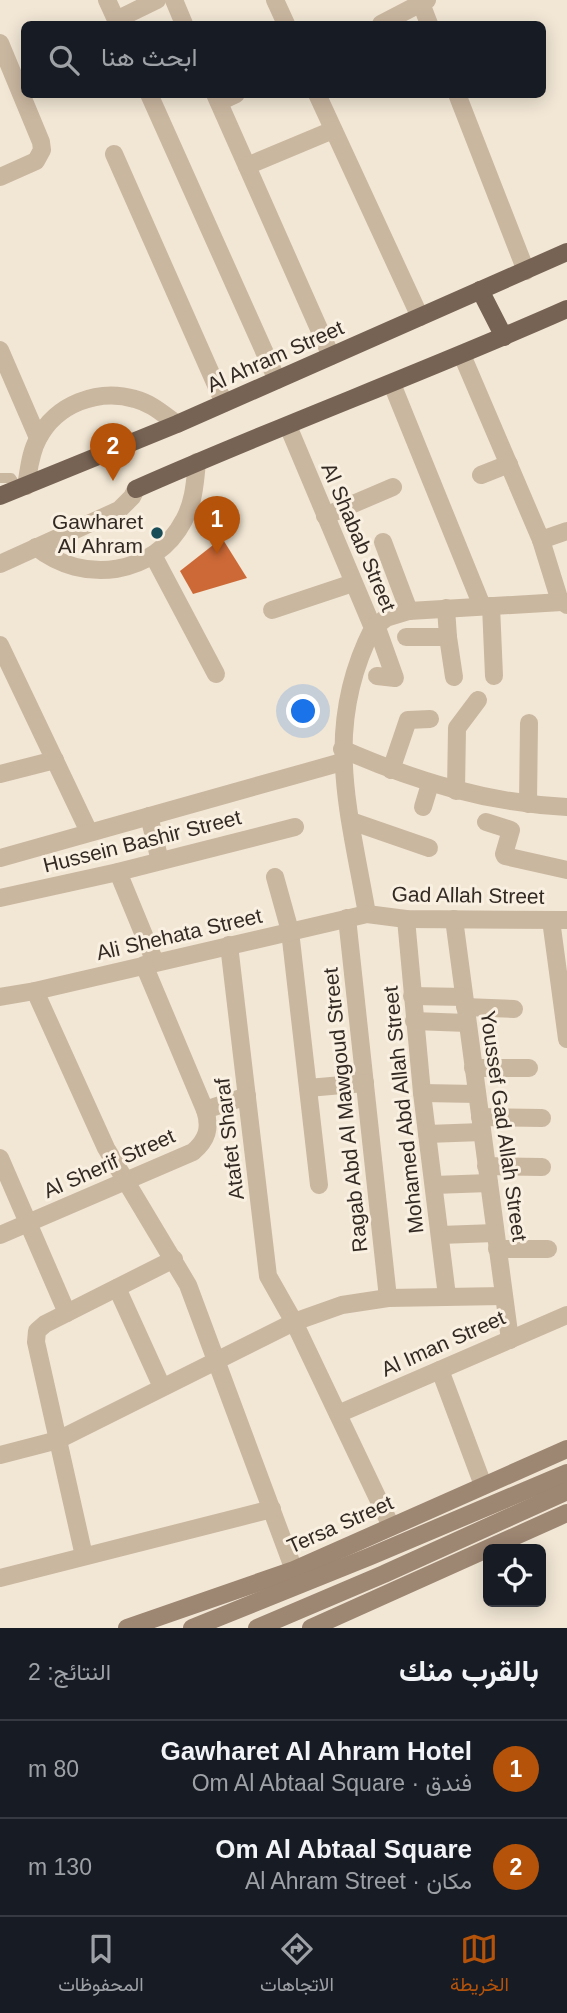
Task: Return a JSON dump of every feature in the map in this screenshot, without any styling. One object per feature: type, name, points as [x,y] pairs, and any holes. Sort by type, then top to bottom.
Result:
[{"type":"main road","name":"Al Ahram Street","points":[[0,496],[177,424],[567,252]]},
{"type":"main road","points":[[480,290],[504,337]]},
{"type":"main road","points":[[136,489],[567,309]]},
{"type":"main road","name":"Tersa Street","points":[[127,1628],[294,1570],[567,1449]]},
{"type":"main road","points":[[192,1628],[567,1473]]},
{"type":"main road","points":[[257,1628],[567,1491]]},
{"type":"main road","points":[[311,1628],[567,1513]]},
{"type":"street","points":[[107,0],[117,21]]},
{"type":"street","points":[[119,21],[158,0]]},
{"type":"street","points":[[174,0],[183,21]]},
{"type":"street","points":[[275,0],[285,21]]},
{"type":"street","points":[[387,21],[424,2],[428,21]]},
{"type":"street","points":[[0,43],[21,94]]},
{"type":"street","points":[[0,177],[36,162],[41,154],[41,142],[23,98]]},
{"type":"street","points":[[151,98],[277,380]]},
{"type":"street","points":[[217,98],[331,356]]},
{"type":"street","points":[[319,98],[420,317]]},
{"type":"street","points":[[459,98],[526,271]]},
{"type":"street","points":[[247,166],[333,130]]},
{"type":"street","points":[[114,154],[224,403]]},
{"type":"street","points":[[0,350],[38,438]]},
{"type":"street","points":[[462,355],[541,540],[558,596],[564,603]]},
{"type":"street","points":[[392,384],[486,606],[494,676]]},
{"type":"street","points":[[22,487],[38,438],[49,423],[80,401],[117,395],[136,399],[177,424]]},
{"type":"street","name":"Al Shabab Street","points":[[288,426],[353,583],[374,626],[358,661],[348,695],[342,756],[368,914]]},
{"type":"street","points":[[36,547],[62,564],[99,572],[127,567],[153,555],[166,545],[185,519],[194,488],[197,462]]},
{"type":"street","points":[[481,475],[509,464]]},
{"type":"street","points":[[325,516],[393,487]]},
{"type":"street","points":[[0,564],[119,510],[126,505],[136,489]]},
{"type":"street","points":[[541,540],[567,531]]},
{"type":"street","points":[[383,542],[409,611]]},
{"type":"street","points":[[153,555],[216,674]]},
{"type":"street","points":[[272,610],[353,583]]},
{"type":"street","points":[[377,676],[395,678],[374,626],[386,618],[409,611],[564,603]]},
{"type":"street","points":[[446,608],[454,677]]},
{"type":"street","points":[[406,637],[448,637]]},
{"type":"street","points":[[0,645],[89,832]]},
{"type":"street","points":[[456,791],[457,728],[478,700]]},
{"type":"street","points":[[391,771],[408,720],[430,719]]},
{"type":"street","points":[[528,804],[529,723]]},
{"type":"street","points":[[2,853],[149,816],[342,756],[456,791],[528,804],[567,807]]},
{"type":"street","points":[[0,774],[55,760]]},
{"type":"street","points":[[423,807],[430,784]]},
{"type":"street","points":[[149,816],[160,861]]},
{"type":"street","points":[[351,821],[429,848]]},
{"type":"street","points":[[486,822],[511,830],[505,856],[567,870]]},
{"type":"street","name":"Hussein Bashir Street","points":[[0,898],[118,872],[295,827]]},
{"type":"street","points":[[118,872],[205,1110],[247,1096]]},
{"type":"street","points":[[275,877],[290,931],[319,1185]]},
{"type":"street","name":"Ali Shehata Street","points":[[0,997],[368,914]]},
{"type":"street","name":"Gad Allah Street","points":[[368,914],[406,919],[559,920]]},
{"type":"street","name":"Ragab Abd Al Mawgoud Street","points":[[347,918],[388,1298]]},
{"type":"street","name":"Mohamed Abd Allah Street","points":[[406,919],[414,1021],[447,1296]]},
{"type":"street","name":"Youssef Gad Allah Street","points":[[454,919],[510,1339]]},
{"type":"street","points":[[559,920],[567,1039]]},
{"type":"street","name":"Atafet Sharaf","points":[[229,945],[268,1276],[294,1322],[391,1526]]},
{"type":"street","points":[[35,991],[98,1131],[174,1259],[199,1310],[294,1570]]},
{"type":"street","points":[[412,996],[465,1009]]},
{"type":"street","points":[[414,1021],[465,1009],[514,1009]]},
{"type":"street","points":[[473,1068],[529,1068]]},
{"type":"street","points":[[308,1088],[365,1083]]},
{"type":"street","points":[[422,1093],[477,1094]]},
{"type":"street","name":"Al Sherif Street","points":[[0,1235],[192,1152],[200,1146],[208,1129],[205,1110]]},
{"type":"street","points":[[427,1134],[542,1118]]},
{"type":"street","points":[[0,1158],[67,1313]]},
{"type":"street","points":[[433,1185],[542,1167]]},
{"type":"street","points":[[440,1235],[548,1249]]},
{"type":"street","points":[[84,1556],[35,1337],[40,1327],[174,1259]]},
{"type":"street","points":[[117,1288],[162,1387]]},
{"type":"street","points":[[0,1455],[58,1440],[294,1322],[341,1305],[388,1298],[503,1296]]},
{"type":"street","name":"Al Iman Street","points":[[338,1414],[567,1315]]},
{"type":"street","points":[[440,1370],[483,1485]]},
{"type":"street","points":[[0,1578],[272,1508]]},
{"type":"lane","points":[[0,478],[11,478],[22,487]]},
{"type":"building","points":[[222,538],[247,578],[193,594],[180,571]]},
{"type":"place","name":"Om Al Abtaal Square","points":[[113,481]]},
{"type":"place","name":"Gawharet Al Ahram","points":[[157,533]]},
{"type":"place","name":"Gawharet Al Ahram Hotel","points":[[217,554]]}]
